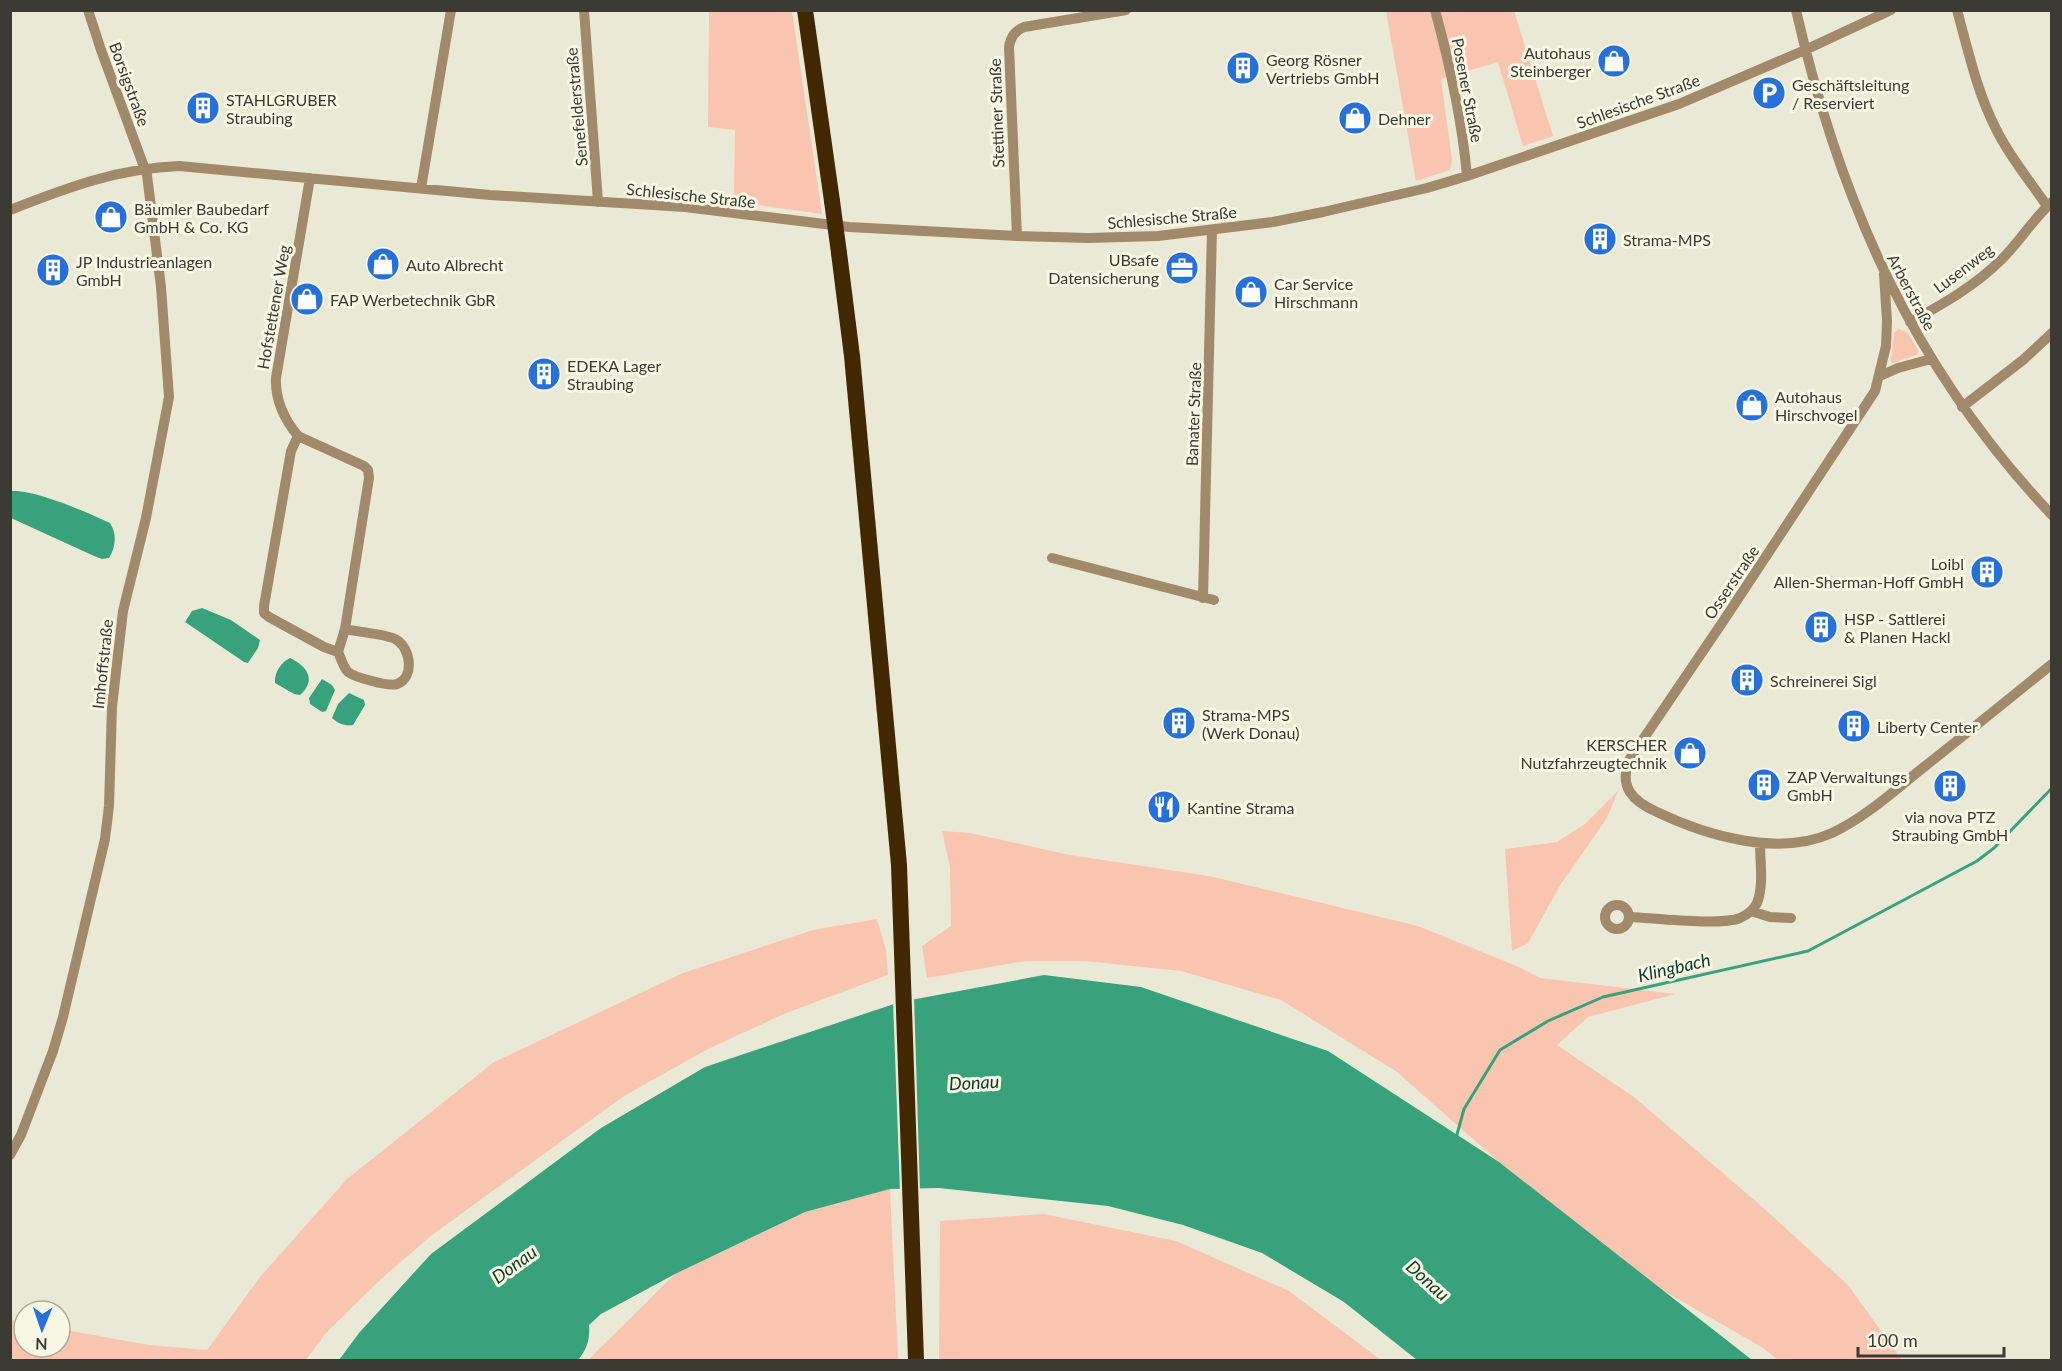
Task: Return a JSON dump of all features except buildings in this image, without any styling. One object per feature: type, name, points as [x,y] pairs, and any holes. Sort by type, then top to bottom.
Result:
[{"type":"highway","points":[[805,10],[854,368],[892,772],[902,913],[916,1360]]},
{"type":"street","name":"Borsigstraße","points":[[88,10],[145,168]]},
{"type":"street","points":[[421,188],[451,10]]},
{"type":"street","name":"Senefelderstraße","points":[[584,10],[598,202]]},
{"type":"street","name":"Stettiner Straße","points":[[1017,236],[1010,40],[1017,30],[1024,27],[1126,10]]},
{"type":"street","name":"Posener Straße","points":[[1435,10],[1461,119],[1467,176]]},
{"type":"street","name":"Arberstraße","points":[[1796,10],[1805,50],[1839,164],[1884,274],[1930,359],[1962,407],[2008,468],[2052,515]]},
{"type":"street","name":"Schlesische Straße","points":[[10,210],[86,181],[145,168],[179,166],[421,188],[685,207],[849,227],[1017,236],[1126,238],[1212,230],[1323,212],[1427,188],[1467,176],[1665,109],[1805,50],[1891,10]]},
{"type":"street","points":[[1957,10],[1979,88],[1995,128],[2049,204]]},
{"type":"street","name":"Imhoffstraße","points":[[10,1155],[21,1135],[63,1017],[105,839],[109,806],[112,707],[123,611],[146,518],[169,397],[161,287],[145,168]]},
{"type":"street","name":"Hofstettener Weg","points":[[298,436],[290,427],[278,403],[276,378],[310,178]]},
{"type":"street","name":"Lusenweg","points":[[1910,322],[1950,300],[1987,273],[2003,258],[2049,204]]},
{"type":"street","name":"Banater Straße","points":[[1052,558],[1208,599],[1212,230]]},
{"type":"street","name":"Osserstraße","points":[[1760,843],[1732,839],[1656,812],[1640,803],[1628,790],[1624,772],[1629,760],[1875,391],[1886,346],[1884,274]]},
{"type":"street","points":[[1962,407],[2023,360],[2052,333]]},
{"type":"street","points":[[1880,376],[1930,359]]},
{"type":"street","points":[[338,652],[345,629],[369,478],[368,470],[364,466],[298,436],[291,452],[264,613],[324,647],[338,652],[349,673],[355,676],[389,685],[398,684],[405,678],[409,665],[407,651],[395,639],[345,629]]},
{"type":"street","points":[[1630,917],[1719,921],[1742,918],[1756,905],[1761,884],[1760,843],[1787,844],[1810,840],[1830,834],[1849,824],[1877,805],[2052,664]]},
{"type":"street","points":[[1751,911],[1770,917],[1791,918]]},
{"type":"shaded area","points":[[709,11],[792,11],[822,214],[734,202],[735,130],[708,127]]},
{"type":"shaded area","points":[[1386,11],[1514,11],[1553,136],[1523,146],[1498,62],[1441,79],[1452,160],[1450,170],[1416,181]]},
{"type":"shaded area","points":[[1899,329],[1908,333],[1919,352],[1893,363],[1891,362],[1894,333]]},
{"type":"shaded area","points":[[1618,791],[1607,818],[1561,884],[1528,943],[1512,951],[1505,849],[1557,842],[1585,824]]},
{"type":"shaded area","points":[[942,831],[970,833],[1070,855],[1209,876],[1418,926],[1519,967],[1540,978],[1675,994],[1588,1017],[1557,1045],[1634,1097],[1759,1204],[1848,1285],[1902,1360],[1778,1360],[1763,1348],[1657,1287],[1499,1162],[1397,1072],[1281,1000],[1181,971],[1085,961],[1026,961],[927,978],[922,946],[951,926],[950,867]]},
{"type":"shaded area","points":[[877,919],[886,950],[888,975],[784,1014],[708,1049],[624,1096],[432,1235],[380,1280],[326,1333],[306,1360],[11,1360],[11,1320],[12,1359],[72,1359],[72,1331],[149,1345],[207,1350],[260,1277],[347,1179],[494,1062],[683,973],[813,930]]},
{"type":"shaded area","points":[[890,1189],[898,1360],[588,1360],[675,1274],[805,1212]]},
{"type":"shaded area","points":[[1044,1214],[1176,1241],[1289,1291],[1381,1360],[939,1360],[940,1221]]},
{"type":"water","points":[[11,491],[47,497],[110,523],[115,540],[109,558],[102,559],[94,556],[11,518]]},
{"type":"water","points":[[202,608],[231,620],[260,640],[258,648],[248,663],[185,622],[192,611]]},
{"type":"water","points":[[290,658],[301,665],[308,674],[308,684],[300,695],[275,683],[279,668]]},
{"type":"water","points":[[322,679],[332,685],[335,690],[326,711],[322,712],[310,704],[309,698]]},
{"type":"water","points":[[349,693],[364,700],[365,705],[353,725],[342,724],[332,718],[338,704]]},
{"type":"water","name":"Donau","points":[[1044,975],[1141,987],[1328,1051],[1499,1162],[1752,1360],[1417,1360],[1344,1302],[1262,1253],[1183,1225],[1108,1206],[939,1188],[890,1189],[805,1212],[675,1274],[601,1314],[589,1325],[587,1344],[578,1360],[339,1360],[359,1333],[431,1254],[601,1128],[705,1067],[900,1002]]},
{"type":"pier","points":[[914,996],[920,1191],[900,1191],[893,1001]]},
{"type":"waterway","name":"Klingbach","points":[[1456,1138],[1464,1109],[1500,1050],[1548,1021],[1603,997],[1808,951],[1977,861],[1994,848],[2052,788]]},
{"type":"place","name":"Autohaus Steinberger","points":[[1614,61]]},
{"type":"place","name":"Georg Rösner Vertriebs GmbH","points":[[1243,68]]},
{"type":"place","name":"Geschäftsleitung / Reserviert","points":[[1769,93]]},
{"type":"place","name":"STAHLGRUBER Straubing","points":[[203,108]]},
{"type":"place","name":"Dehner","points":[[1355,118]]},
{"type":"place","name":"Bäumler Baubedarf GmbH & Co. KG","points":[[111,217]]},
{"type":"place","name":"Strama-MPS","points":[[1600,239]]},
{"type":"place","name":"Auto Albrecht","points":[[383,264]]},
{"type":"place","name":"UBsafe Datensicherung","points":[[1182,268]]},
{"type":"place","name":"JP Industrieanlagen GmbH","points":[[53,270]]},
{"type":"place","name":"Car Service Hirschmann","points":[[1251,292]]},
{"type":"place","name":"FAP Werbetechnik GbR","points":[[307,299]]},
{"type":"place","name":"EDEKA Lager Straubing","points":[[544,374]]},
{"type":"place","name":"Autohaus Hirschvogel","points":[[1752,405]]},
{"type":"place","name":"Loibl Allen-Sherman-Hoff GmbH","points":[[1987,572]]},
{"type":"place","name":"HSP - Sattlerei & Planen Hackl","points":[[1821,627]]},
{"type":"place","name":"Schreinerei Sigl","points":[[1747,680]]},
{"type":"place","name":"Strama-MPS (Werk Donau)","points":[[1179,723]]},
{"type":"place","name":"Liberty Center","points":[[1854,726]]},
{"type":"place","name":"KERSCHER Nutzfahrzeugtechnik","points":[[1690,753]]},
{"type":"place","name":"ZAP Verwaltungs GmbH","points":[[1764,785]]},
{"type":"place","name":"via nova PTZ Straubing GmbH","points":[[1950,786]]},
{"type":"place","name":"Kantine Strama","points":[[1164,807]]}]
